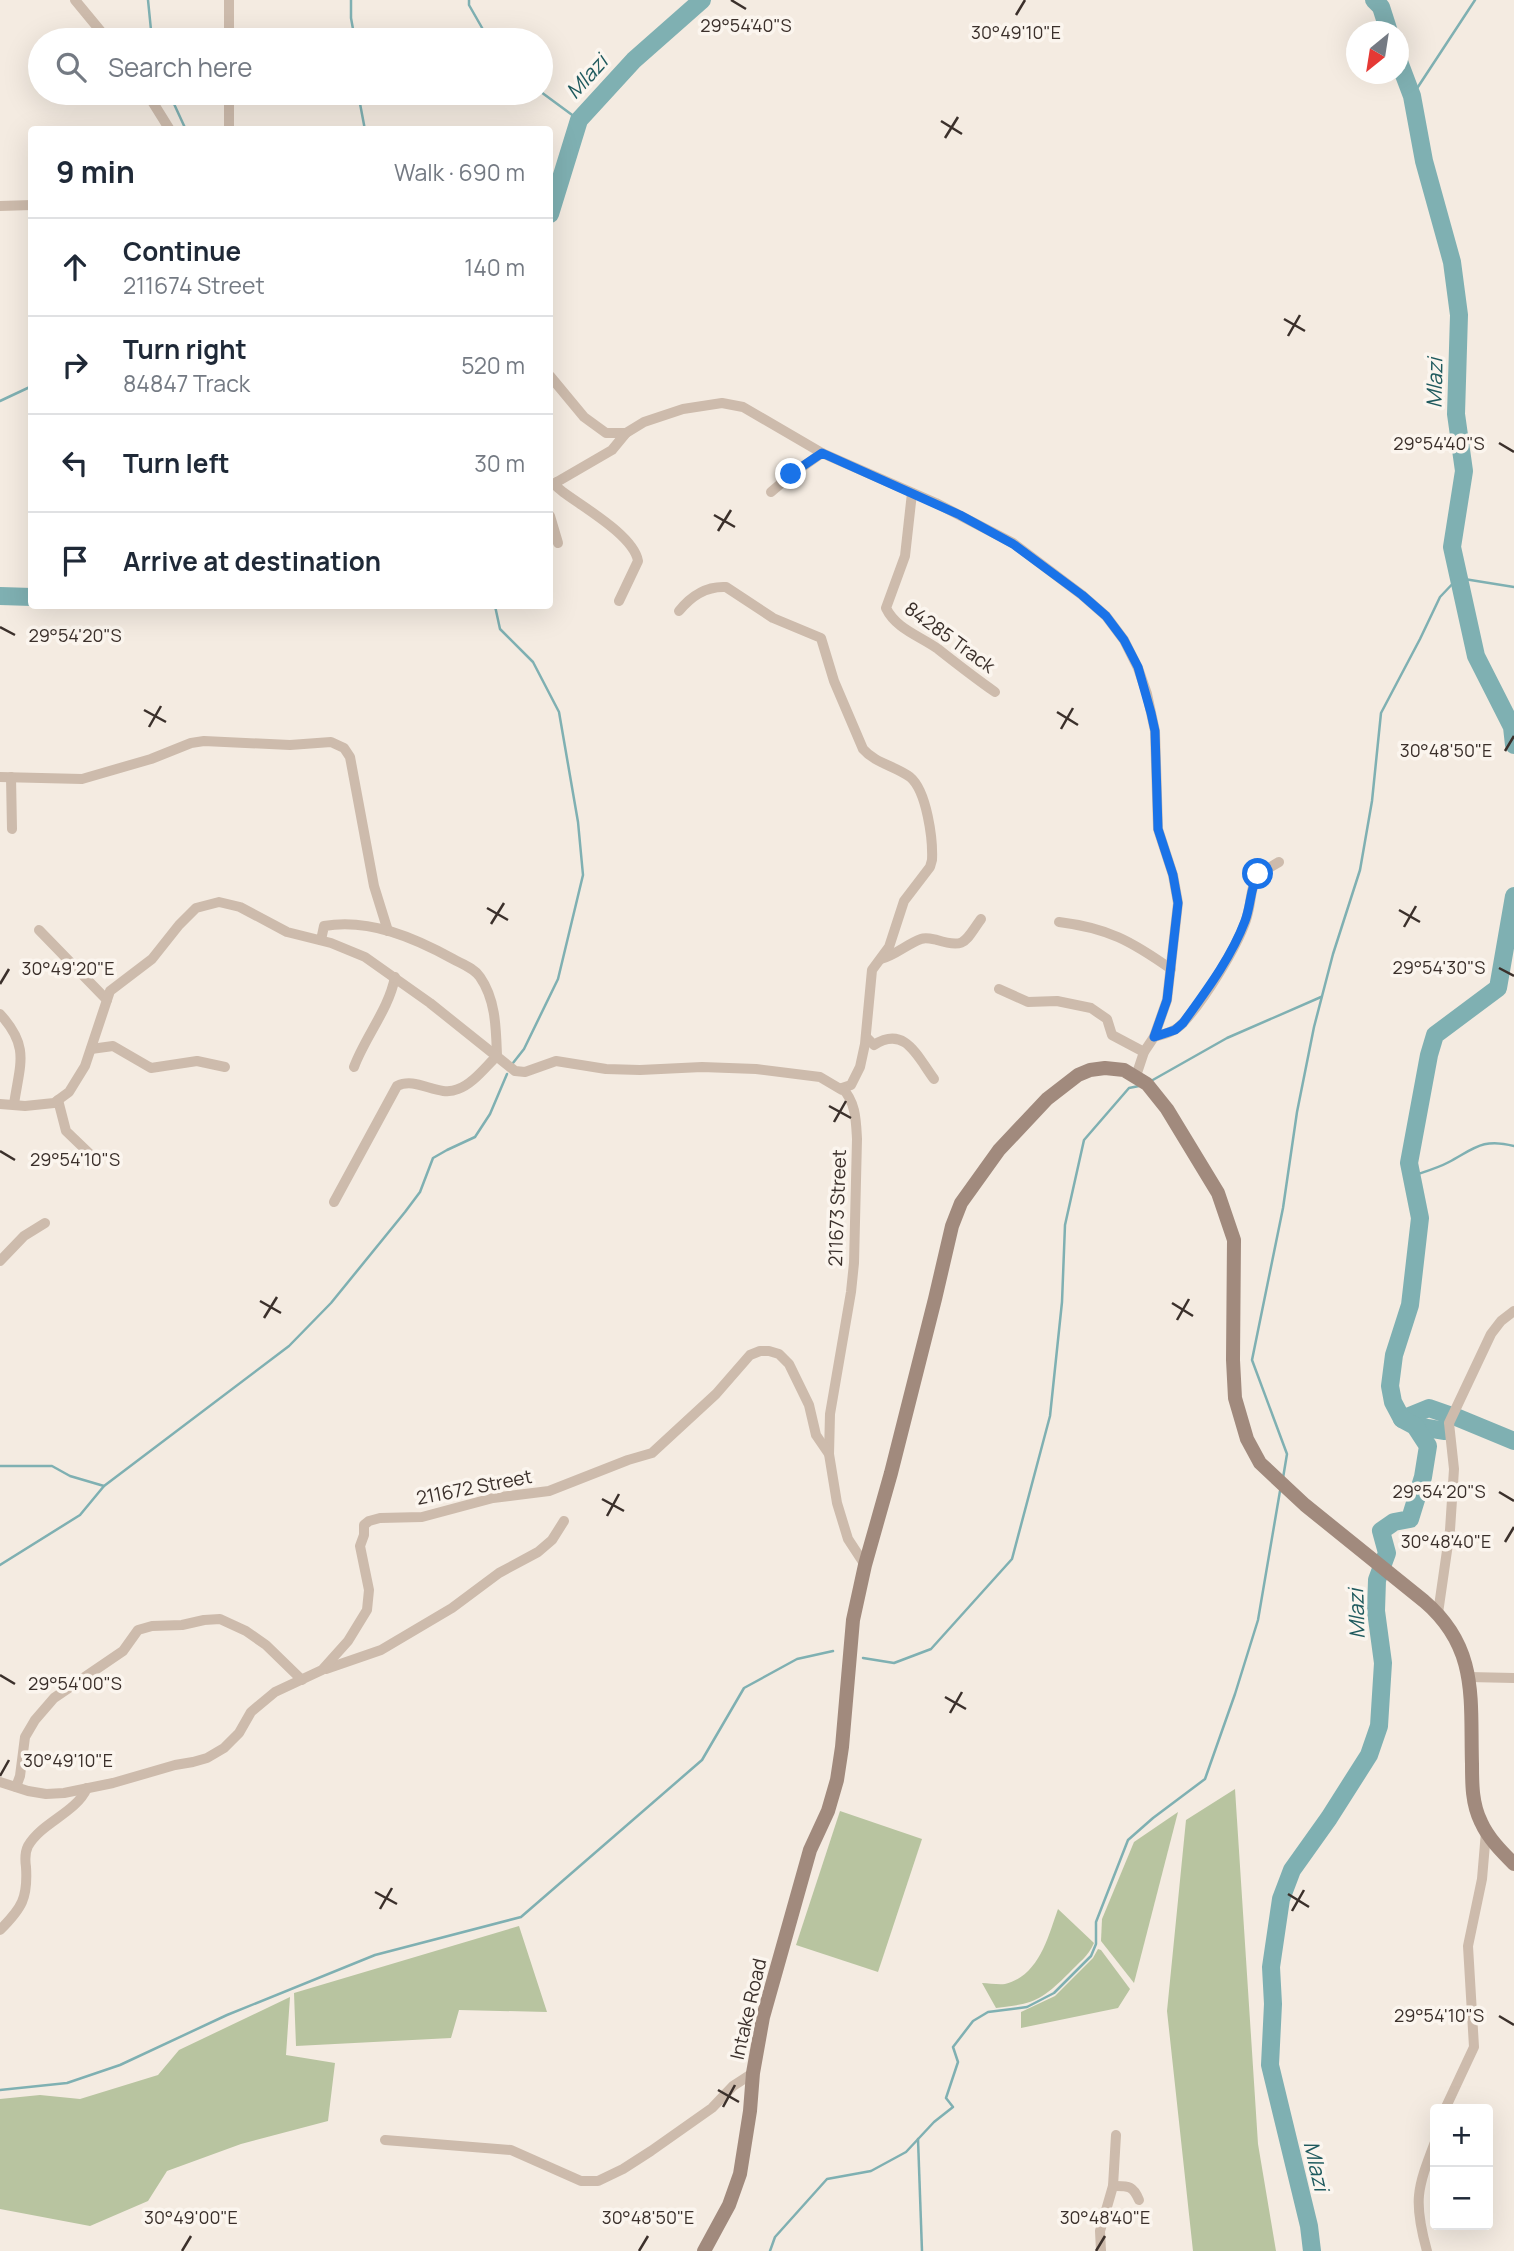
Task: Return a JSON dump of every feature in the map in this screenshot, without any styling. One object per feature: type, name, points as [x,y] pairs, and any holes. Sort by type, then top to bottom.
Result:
[{"type":"street","points":[[72,0],[97,28]]},
{"type":"street","points":[[229,0],[229,28]]},
{"type":"street","points":[[154,105],[168,126]]},
{"type":"street","points":[[229,105],[229,126]]},
{"type":"street","points":[[0,206],[28,205]]},
{"type":"street","points":[[553,380],[584,417],[597,428],[606,433],[626,433]]},
{"type":"street","points":[[619,601],[638,561],[636,554],[622,536],[553,484],[612,450],[626,433],[650,419],[683,409],[722,403],[743,407],[822,453],[960,515],[1013,544],[1082,595],[1106,616],[1124,640],[1138,667],[1155,731],[1156,816],[1178,903],[1167,1000],[1136,1076],[1147,1084],[1167,1109],[1206,1171],[1227,1216],[1234,1240],[1235,1398],[1247,1439],[1260,1463],[1305,1505],[1438,1613],[1457,1639],[1464,1654],[1469,1677],[1472,1789],[1476,1808],[1486,1832],[1514,1864]]},
{"type":"street","points":[[771,492],[791,474],[822,453]]},
{"type":"street","name":"84285 Track","points":[[912,493],[905,556],[886,608],[898,624],[935,647],[995,692]]},
{"type":"street","points":[[553,526],[558,543]]},
{"type":"street","points":[[0,1104],[26,1106],[54,1103],[75,1085],[85,1066],[110,991],[152,959],[189,914],[210,903],[230,904],[287,932],[321,940],[365,957],[395,977],[515,1071],[520,1072],[556,1061],[614,1069],[756,1069],[820,1077],[842,1090],[851,1085],[860,1067],[866,1037],[872,970],[889,947],[904,901],[930,867],[932,852],[926,811],[916,784],[910,777],[870,756],[860,744],[834,681],[821,638],[773,618],[726,587],[718,586],[700,593],[687,601],[679,611]]},
{"type":"street","points":[[12,830],[6,777],[82,779],[151,759],[197,741],[338,744],[350,757],[374,886],[388,930]]},
{"type":"street","points":[[1154,1037],[1175,1030],[1196,1006],[1235,945],[1247,918],[1258,874],[1279,862]]},
{"type":"street","points":[[881,959],[897,954],[921,939],[958,944],[967,938],[981,919]]},
{"type":"street","points":[[1059,922],[1091,926],[1115,935],[1146,951],[1171,969]]},
{"type":"street","points":[[321,940],[322,928],[328,925],[388,930],[426,945],[478,974],[492,1003],[497,1056]]},
{"type":"street","points":[[38,930],[107,1000]]},
{"type":"street","points":[[354,1067],[393,990],[395,977]]},
{"type":"street","points":[[999,989],[1028,1002],[1057,1002],[1091,1008],[1107,1019],[1112,1035],[1144,1052]]},
{"type":"street","points":[[0,1014],[16,1035],[21,1051],[14,1104]]},
{"type":"street","points":[[866,1037],[874,1045],[894,1038],[902,1040],[909,1045],[934,1079]]},
{"type":"street","points":[[90,1049],[113,1046],[151,1068],[197,1061],[225,1067]]},
{"type":"street","points":[[334,1202],[397,1086],[407,1082],[454,1091],[465,1086],[497,1056]]},
{"type":"street","name":"Intake Road","points":[[704,2251],[729,2205],[740,2174],[763,2017],[810,1850],[825,1817],[837,1780],[853,1620],[949,1236],[961,1203],[979,1175],[1026,1120],[1078,1075],[1105,1068],[1124,1070],[1136,1076]]},
{"type":"street","name":"211673 Street","points":[[829,1458],[830,1414],[854,1263],[856,1123],[852,1100],[842,1088]]},
{"type":"street","points":[[58,1100],[66,1131],[91,1155]]},
{"type":"street","points":[[0,1261],[24,1236],[45,1223]]},
{"type":"street","points":[[1438,1613],[1450,1530],[1454,1469],[1449,1423],[1491,1334],[1501,1321],[1514,1311]]},
{"type":"street","name":"211672 Street","points":[[0,1782],[46,1794],[113,1783],[207,1758],[224,1748],[239,1733],[251,1712],[275,1692],[323,1670],[348,1642],[367,1610],[369,1590],[360,1546],[364,1525],[369,1521],[380,1518],[422,1517],[493,1498],[549,1491],[652,1453],[716,1394],[750,1355],[760,1351],[779,1354],[789,1364],[809,1405],[816,1435],[829,1458]]},
{"type":"street","points":[[829,1458],[837,1503],[848,1539],[865,1565]]},
{"type":"street","points":[[323,1670],[381,1650],[452,1608],[499,1573],[538,1552],[552,1540],[564,1521]]},
{"type":"street","points":[[16,1787],[25,1737],[35,1720],[54,1698],[122,1651],[138,1630],[152,1626],[220,1619],[246,1631],[266,1645],[302,1680]]},
{"type":"street","points":[[1469,1677],[1514,1678]]},
{"type":"street","points":[[0,1930],[24,1900],[27,1889],[25,1859],[28,1846],[83,1796],[87,1788]]},
{"type":"street","points":[[1447,2104],[1474,2047],[1468,1946],[1482,1879],[1486,1832]]},
{"type":"street","points":[[385,2140],[500,2148],[526,2155],[581,2181],[598,2181],[651,2151],[712,2108],[733,2086],[753,2073]]},
{"type":"street","points":[[1101,2251],[1100,2231],[1113,2186],[1116,2135]]},
{"type":"street","points":[[1427,2251],[1418,2218],[1417,2197],[1430,2157]]},
{"type":"street","points":[[1113,2186],[1132,2188],[1139,2200]]},
{"type":"green space","points":[[1235,1789],[1258,2144],[1276,2251],[1193,2251],[1167,2011],[1186,1820]]},
{"type":"green space","points":[[840,1811],[922,1839],[878,1972],[796,1945]]},
{"type":"green space","points":[[1178,1812],[1134,1983],[1101,1941],[1102,1919],[1134,1842]]},
{"type":"green space","points":[[1058,1909],[1094,1943],[1092,1948],[1044,1995],[1020,2005],[996,2008],[982,1983],[1005,1984],[1026,1973],[1040,1954]]},
{"type":"green space","points":[[519,1926],[547,2012],[459,2010],[451,2038],[296,2046],[294,1993]]},
{"type":"green space","points":[[1098,1949],[1130,1989],[1118,2008],[1021,2028],[1021,2012],[1055,1996],[1093,1958]]},
{"type":"green space","points":[[290,1997],[286,2055],[335,2063],[328,2121],[241,2144],[167,2171],[148,2201],[90,2226],[0,2209],[0,2099],[40,2095],[80,2099],[158,2075],[179,2050]]},
{"type":"waterway","points":[[148,0],[151,28]]},
{"type":"waterway","points":[[351,0],[353,28]]},
{"type":"waterway","points":[[469,0],[469,5],[482,28]]},
{"type":"waterway","name":"Mlazi","points":[[553,204],[579,120],[634,60],[702,0]]},
{"type":"waterway","name":"Mlazi","points":[[1374,0],[1381,7],[1385,21]]},
{"type":"waterway","points":[[1412,96],[1475,0]]},
{"type":"waterway","name":"Mlazi","points":[[1407,84],[1424,161],[1452,262],[1459,315],[1456,414],[1464,471],[1452,547],[1476,656],[1512,727],[1514,745]]},
{"type":"waterway","points":[[553,101],[579,120]]},
{"type":"waterway","points":[[175,105],[184,126]]},
{"type":"waterway","points":[[360,105],[364,126]]},
{"type":"waterway","points":[[0,401],[28,388]]},
{"type":"waterway","points":[[1283,1478],[1287,1454],[1252,1360],[1283,1208],[1297,1112],[1314,1027],[1333,954],[1360,870],[1372,801],[1381,713],[1440,597],[1458,578],[1514,587]]},
{"type":"waterway","name":"Mlazi","points":[[0,596],[28,597]]},
{"type":"waterway","points":[[496,609],[500,629],[533,662],[559,712],[578,822],[583,875],[558,979],[524,1049],[513,1063]]},
{"type":"waterway","name":"Mlazi","points":[[1312,2251],[1309,2226],[1270,2065],[1273,2004],[1271,1967],[1281,1899],[1292,1870],[1369,1755],[1379,1726],[1383,1663],[1376,1611],[1377,1580],[1387,1553],[1381,1531],[1394,1522],[1410,1519],[1423,1477],[1428,1446],[1415,1426],[1402,1419],[1393,1402],[1390,1386],[1394,1355],[1410,1305],[1420,1218],[1409,1163],[1435,1035],[1498,988],[1514,896]]},
{"type":"waterway","points":[[1151,1081],[1227,1038],[1321,997]]},
{"type":"waterway","points":[[0,1565],[80,1515],[104,1486],[289,1346],[331,1303],[405,1212],[420,1192],[433,1158],[475,1137],[490,1114],[507,1074]]},
{"type":"waterway","points":[[863,1658],[894,1663],[931,1649],[1012,1559],[1050,1416],[1062,1302],[1065,1225],[1084,1140],[1129,1088],[1139,1086]]},
{"type":"waterway","points":[[1412,1176],[1445,1164],[1480,1146],[1494,1143],[1514,1146]]},
{"type":"waterway","points":[[1402,1419],[1429,1408],[1449,1415]]},
{"type":"waterway","points":[[1456,1417],[1514,1441]]},
{"type":"waterway","points":[[1415,1426],[1445,1431]]},
{"type":"waterway","points":[[0,1466],[52,1466],[70,1476],[104,1486]]},
{"type":"waterway","points":[[770,2251],[775,2237],[827,2179],[871,2171],[906,2152],[934,2122],[953,2107],[946,2098],[958,2062],[953,2047],[973,2021],[988,2012],[1027,2007],[1054,1993],[1091,1956],[1096,1944],[1096,1922],[1128,1840],[1205,1779],[1258,1620],[1280,1491]]},
{"type":"waterway","points":[[0,2090],[67,2083],[120,2065],[227,2015],[375,1955],[521,1917],[702,1760],[744,1688],[797,1659],[833,1651]]},
{"type":"waterway","points":[[918,2139],[922,2251]]},
{"type":"route","points":[[791,474],[822,453],[936,503],[1013,544],[1082,595],[1106,616],[1124,640],[1138,667],[1155,731],[1156,816],[1178,903],[1167,1000],[1154,1037],[1175,1030],[1183,1023],[1219,972],[1247,918],[1251,892],[1258,874]]}]
